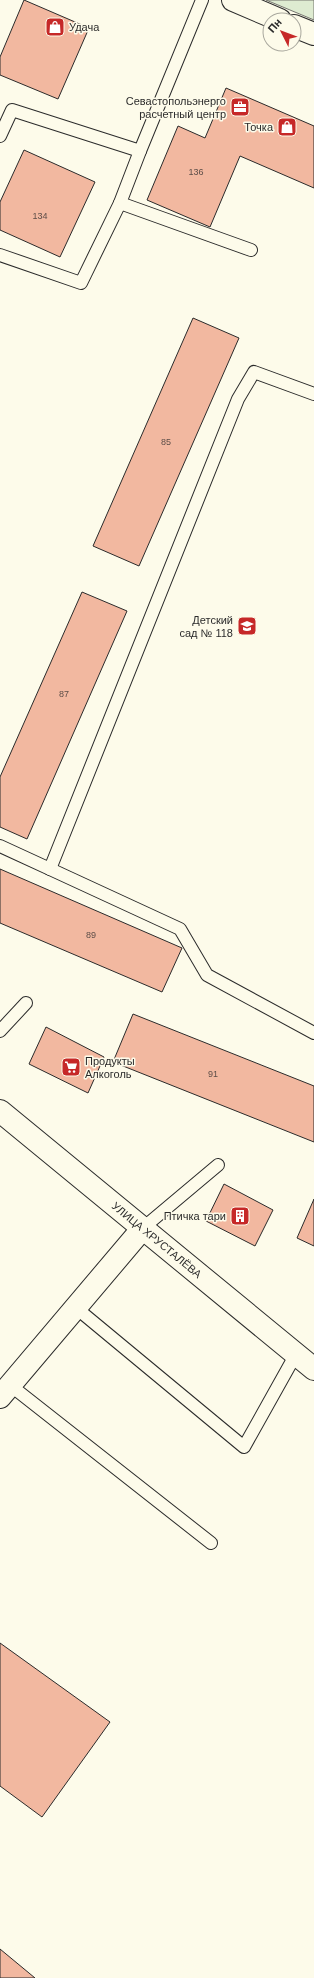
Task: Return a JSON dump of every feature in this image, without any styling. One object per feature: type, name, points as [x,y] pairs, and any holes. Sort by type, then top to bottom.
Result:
[{"type":"main road","points":[[233,0],[262,12]]},
{"type":"main road","points":[[302,29],[314,34]]},
{"type":"main road","name":"УЛИЦА ХРУСТАЛЁВА","points":[[0,1111],[314,1369]]},
{"type":"main road","points":[[5,1391],[143,1228]]},
{"type":"lane","points":[[0,255],[81,283],[120,203],[202,0]]},
{"type":"lane","points":[[0,136],[12,110],[140,151]]},
{"type":"lane","points":[[120,203],[251,250]]},
{"type":"lane","points":[[50,869],[238,399],[254,372],[314,394]]},
{"type":"lane","points":[[0,846],[180,929],[207,975],[314,1034]]},
{"type":"lane","points":[[0,1031],[26,1003]]},
{"type":"lane","points":[[143,1228],[218,1165]]},
{"type":"lane","points":[[75,1307],[244,1447],[296,1354]]},
{"type":"lane","points":[[5,1391],[211,1543]]},
{"type":"green space","points":[[266,0],[314,0],[314,20],[302,15],[302,12],[295,12]]},
{"type":"building","points":[[24,0],[89,28],[58,99],[0,75],[0,57]]},
{"type":"building","points":[[226,88],[314,126],[314,188],[240,156],[210,227],[147,200],[178,126],[205,138]]},
{"type":"building","points":[[24,150],[95,182],[60,257],[0,230],[0,202]]},
{"type":"building","points":[[193,318],[239,338],[139,566],[93,546]]},
{"type":"building","points":[[82,592],[127,611],[27,839],[0,827],[0,777]]},
{"type":"building","points":[[0,869],[182,948],[162,992],[0,923]]},
{"type":"building","points":[[133,1014],[314,1086],[314,1142],[113,1062]]},
{"type":"building","points":[[46,1027],[104,1057],[88,1093],[29,1064]]},
{"type":"building","name":"Птичка тари","points":[[224,1184],[273,1210],[255,1246],[206,1221]]},
{"type":"building","points":[[314,1199],[314,1246],[297,1238]]},
{"type":"building","points":[[0,1643],[110,1722],[42,1817],[0,1786]]},
{"type":"building","points":[[0,1949],[35,1978],[0,1978]]},
{"type":"place","name":"Удача","points":[[55,27]]},
{"type":"place","name":"Севастопольэнерго расчетный центр","points":[[240,107]]},
{"type":"place","name":"Точка","points":[[287,127]]},
{"type":"place","name":"Детский сад № 118","points":[[247,626]]},
{"type":"place","name":"Продукты Алкоголь","points":[[71,1067]]},
{"type":"place","name":"Птичка тари","points":[[240,1216]]}]
